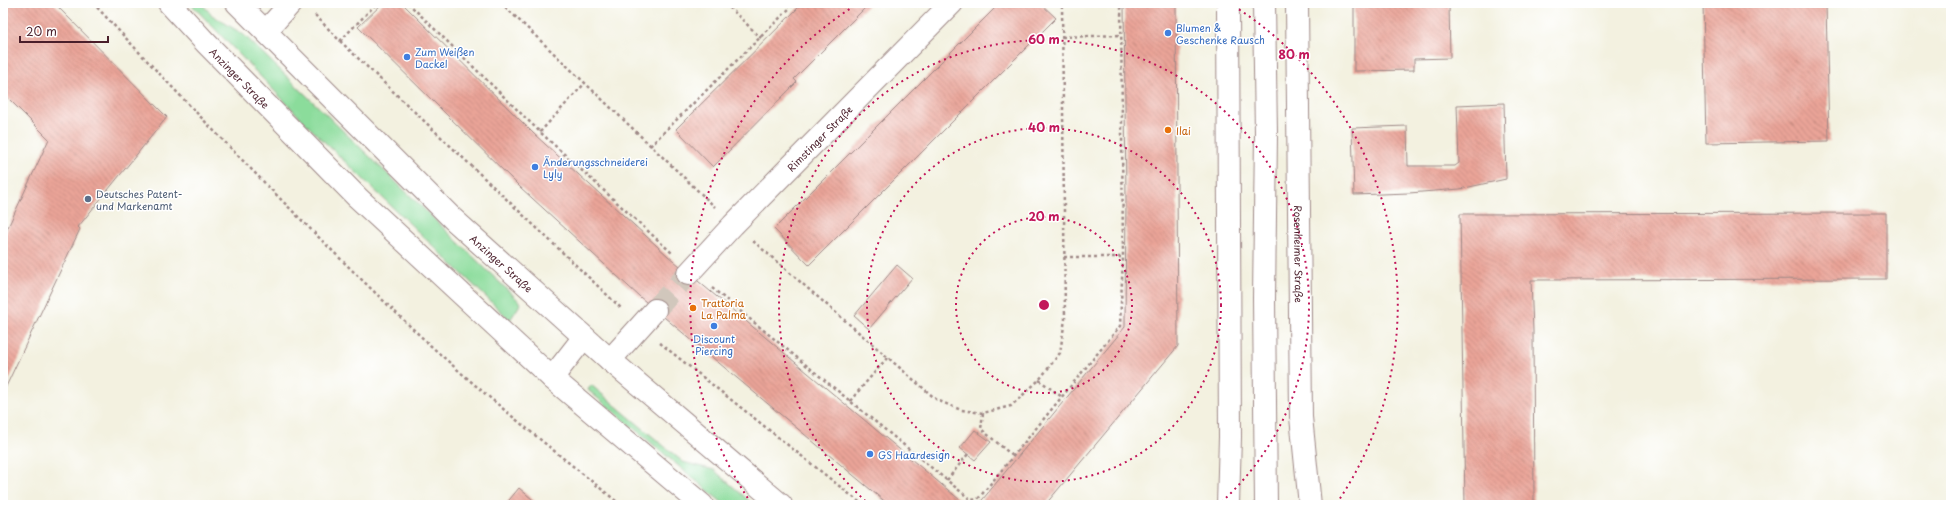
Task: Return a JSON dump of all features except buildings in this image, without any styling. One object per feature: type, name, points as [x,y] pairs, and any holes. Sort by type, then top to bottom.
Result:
[{"type":"main road","name":"Anzinger Straße","points":[[170,3],[206,43],[357,197],[552,378],[702,505]]},
{"type":"main road","name":"Anzinger Straße","points":[[237,3],[453,219],[610,360],[781,505]]},
{"type":"main road","points":[[266,31],[291,3]]},
{"type":"main road","name":"Rimstinger Straße","points":[[690,272],[734,224],[952,3]]},
{"type":"main road","points":[[1228,3],[1230,429],[1228,505]]},
{"type":"main road","points":[[1264,3],[1266,134],[1264,299],[1266,505]]},
{"type":"main road","name":"Rosenheimer Straße","points":[[1296,3],[1301,417],[1310,505]]},
{"type":"main road","points":[[610,360],[655,310]]},
{"type":"main road","points":[[552,378],[584,337]]},
{"type":"path","points":[[93,3],[263,183],[431,345],[517,421],[621,505]]},
{"type":"path","points":[[340,41],[377,3]]},
{"type":"path","points":[[408,3],[540,132],[690,272],[971,500],[978,499],[1014,457],[1120,326],[1123,256],[1121,3]]},
{"type":"path","points":[[501,3],[650,146],[734,224],[937,400],[961,410],[983,413],[1011,406],[1039,380],[1060,353],[1065,319],[1062,3]]},
{"type":"path","points":[[725,3],[761,38]]},
{"type":"path","points":[[650,146],[795,3]]},
{"type":"path","points":[[314,14],[340,41],[640,326],[863,505]]},
{"type":"path","points":[[1062,37],[1121,35]]},
{"type":"path","points":[[540,132],[585,83]]},
{"type":"path","points":[[1064,257],[1123,256]]},
{"type":"path","points":[[1951,321],[1951,457]]},
{"type":"path","points":[[850,401],[888,358]]},
{"type":"path","points":[[1039,380],[1062,397]]},
{"type":"path","points":[[983,413],[981,429],[1014,457]]},
{"type":"path","points":[[947,480],[968,454]]},
{"type":"green space","points":[[190,3],[201,3],[212,15],[244,35],[521,303],[510,320],[311,129]]},
{"type":"green space","points":[[591,385],[683,462],[714,470],[754,505],[725,505],[588,390]]},
{"type":"tunnel","points":[[655,310],[688,274]]},
{"type":"place","name":"Blumen & Geschenke Rausch","points":[[1168,33]]},
{"type":"place","name":"Zum Weißen Dackel","points":[[407,57]]},
{"type":"place","name":"Ilai","points":[[1168,130]]},
{"type":"place","name":"Änderungsschneiderei Lyly","points":[[535,167]]},
{"type":"place","name":"Deutsches Patent- und Markenamt","points":[[88,199]]},
{"type":"place","name":"Trattoria La Palma","points":[[693,308]]},
{"type":"place","name":"Discount Piercing","points":[[714,326]]},
{"type":"place","name":"GS Haardesign","points":[[870,454]]}]
